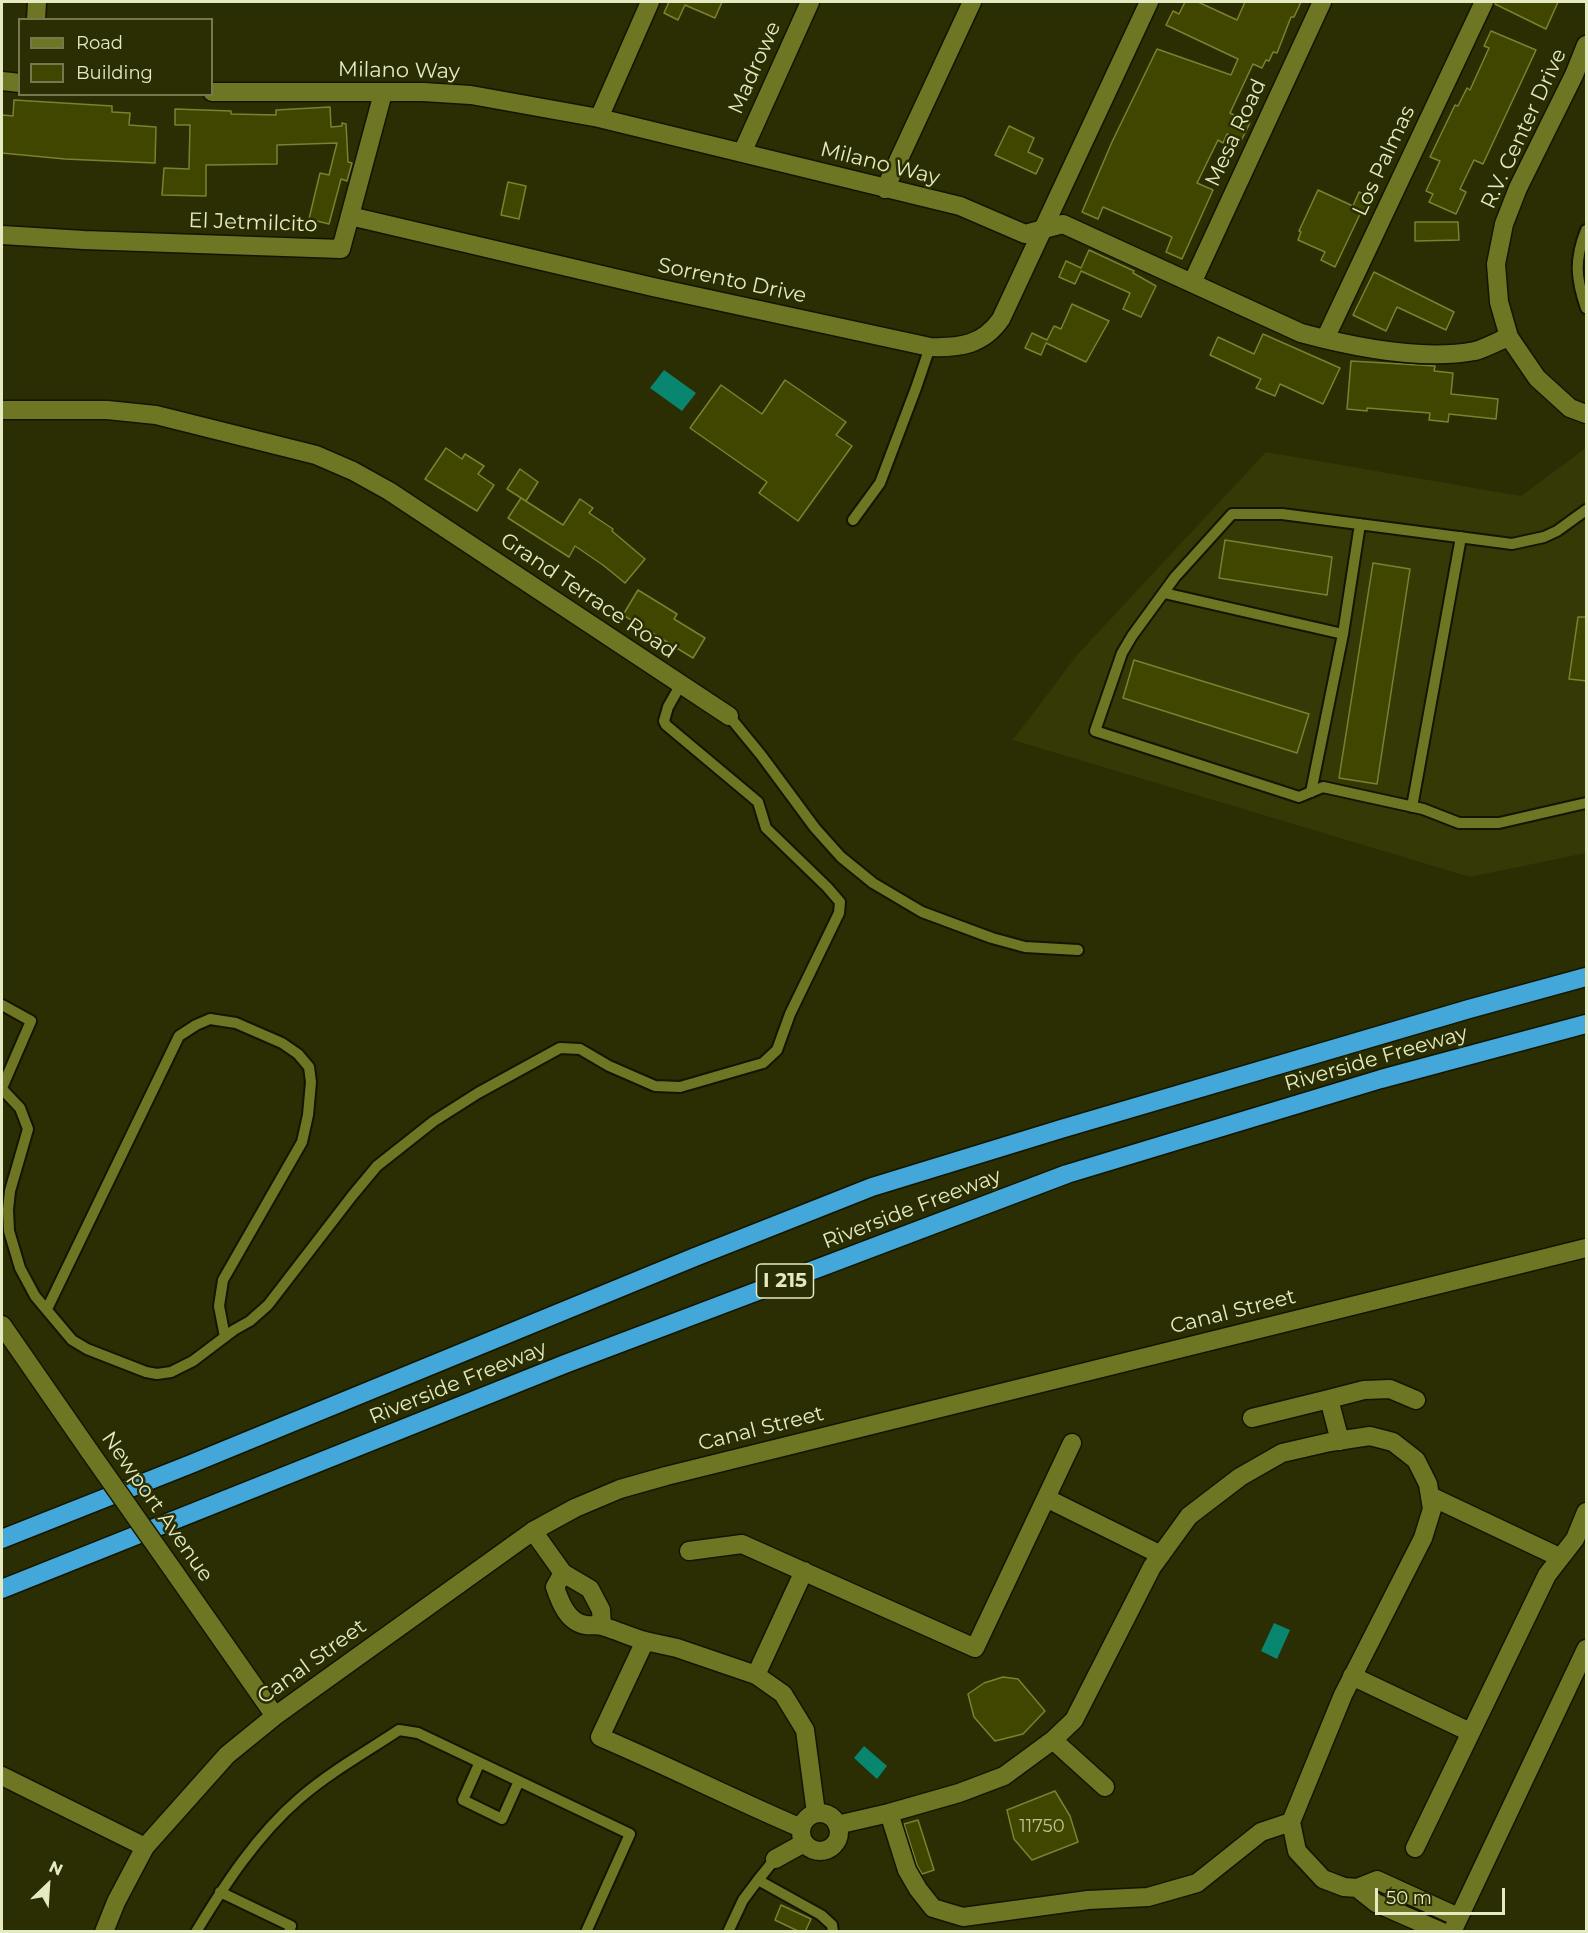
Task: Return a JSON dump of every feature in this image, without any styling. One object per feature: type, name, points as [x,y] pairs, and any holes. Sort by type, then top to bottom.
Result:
[{"type":"highway","name":"Riverside Freeway","points":[[2,1539],[191,1464],[694,1257],[872,1187],[1469,1009],[1587,977]]},
{"type":"highway","name":"Riverside Freeway","points":[[2,1589],[576,1360],[1067,1174],[1381,1079],[1587,1024]]},
{"type":"street","points":[[36,18],[37,2]]},
{"type":"street","points":[[599,118],[650,2]]},
{"type":"street","name":"Madrowe","points":[[742,153],[810,2]]},
{"type":"street","points":[[885,189],[972,2]]},
{"type":"street","name":"Sorrento Drive","points":[[351,216],[652,287],[930,347],[949,347],[972,343],[992,333],[1002,319],[1149,2]]},
{"type":"street","name":"Mesa Road","points":[[1192,282],[1322,2]]},
{"type":"street","name":"Los Palmas","points":[[1325,339],[1484,2]]},
{"type":"street","name":"R.V. Center Drive","points":[[1587,45],[1518,188],[1504,224],[1496,264],[1499,302],[1509,337],[1537,378],[1570,408],[1587,414]]},
{"type":"street","points":[[2,81],[18,83]]},
{"type":"street","name":"Milano Way","points":[[213,92],[471,95],[599,118],[960,206],[1025,234],[1063,224],[1301,333],[1325,339],[1360,347],[1431,354],[1476,351],[1509,337]]},
{"type":"street","name":"El Jetmilcito","points":[[2,235],[341,249],[383,93]]},
{"type":"street","name":"Grand Terrace Road","points":[[2,410],[107,410],[156,415],[316,455],[335,462],[389,491],[729,716]]},
{"type":"street","name":"Canal Street","points":[[104,1932],[145,1846],[227,1755],[275,1716],[533,1531],[576,1508],[611,1493],[666,1476],[1587,1248]]},
{"type":"street","name":"Newport Avenue","points":[[2,1325],[275,1716]]},
{"type":"street","points":[[1252,1418],[1364,1390],[1390,1389],[1416,1400]]},
{"type":"street","points":[[1329,1399],[1340,1441]]},
{"type":"street","points":[[837,1825],[889,1814],[959,1793],[1004,1776],[1053,1740],[1074,1720],[1152,1567],[1189,1516],[1240,1477],[1282,1453],[1370,1436],[1393,1442],[1416,1460],[1428,1484],[1432,1509],[1423,1538],[1352,1676],[1291,1822],[1297,1851],[1323,1879],[1344,1887],[1357,1888],[1377,1880],[1455,1924],[1587,1649]]},
{"type":"street","points":[[690,1551],[742,1544],[975,1648],[1072,1443]]},
{"type":"street","points":[[1430,1496],[1559,1557]]},
{"type":"street","points":[[1046,1498],[1161,1555]]},
{"type":"street","points":[[1416,1848],[1547,1575],[1575,1539],[1587,1512]]},
{"type":"street","points":[[533,1531],[563,1573],[590,1589],[602,1610],[602,1625]]},
{"type":"street","points":[[756,1675],[804,1571]]},
{"type":"street","points":[[563,1573],[555,1587],[566,1611],[574,1621],[585,1625],[602,1625],[620,1634],[677,1648],[756,1675],[783,1694],[805,1730],[816,1813]]},
{"type":"street","points":[[645,1641],[600,1737],[664,1764],[742,1803],[802,1836],[814,1850],[820,1851],[831,1847],[838,1837],[837,1825],[829,1815],[816,1813],[806,1818],[802,1836],[776,1859]]},
{"type":"street","points":[[1352,1676],[1470,1732]]},
{"type":"street","points":[[1053,1740],[1105,1786]]},
{"type":"street","points":[[2,1776],[145,1846]]},
{"type":"street","points":[[889,1814],[907,1870],[918,1889],[933,1908],[963,1917],[1088,1900],[1148,1897],[1197,1883],[1261,1832],[1291,1822]]},
{"type":"street","points":[[1357,1888],[1376,1903],[1442,1932]]},
{"type":"lane","points":[[1587,230],[1577,257],[1578,283],[1587,308]]},
{"type":"lane","points":[[853,520],[880,483],[930,347]]},
{"type":"lane","points":[[1587,510],[1557,531],[1544,537],[1512,544],[1282,514],[1232,514],[1175,577],[1132,636],[1122,653],[1095,731],[1299,797],[1323,787],[1412,807],[1459,823],[1499,823],[1587,803]]},
{"type":"lane","points":[[1311,792],[1343,634],[1360,524]]},
{"type":"lane","points":[[1412,807],[1461,537]]},
{"type":"lane","points":[[1164,593],[1343,634]]},
{"type":"lane","points":[[2,1005],[31,1021],[2,1089],[20,1108],[28,1129],[10,1191],[8,1210],[9,1231],[20,1268],[35,1296],[72,1340],[87,1349],[146,1372],[157,1374],[171,1372],[193,1360],[250,1321],[268,1305],[377,1166],[443,1115],[560,1048],[580,1049],[609,1066],[655,1086],[680,1087],[764,1063],[777,1050],[790,1014],[839,913],[840,902],[828,887],[766,828],[758,802],[666,725],[665,714],[681,684]]},
{"type":"lane","name":"Grand Terrace Road","points":[[729,716],[815,828],[841,858],[873,883],[922,912],[992,938],[1025,947],[1078,950]]},
{"type":"lane","points":[[47,1309],[179,1036],[210,1019],[237,1023],[282,1043],[298,1054],[309,1067],[311,1082],[308,1115],[302,1142],[223,1280],[219,1306],[225,1337]]},
{"type":"lane","points":[[196,1932],[220,1892],[272,1826],[302,1797],[399,1730],[418,1733],[630,1834],[586,1932]]},
{"type":"lane","points":[[479,1764],[463,1800],[502,1818],[519,1782]]},
{"type":"lane","points":[[728,1932],[743,1900],[776,1859]]},
{"type":"lane","points":[[758,1880],[821,1915],[832,1925],[833,1932]]},
{"type":"lane","points":[[220,1892],[291,1926],[289,1932]]},
{"type":"shaded area","points":[[1586,448],[1586,853],[1470,877],[1013,740],[1077,655],[1266,452],[1521,496]]},
{"type":"water","points":[[664,370],[696,393],[682,411],[650,388]]},
{"type":"water","points":[[1274,1623],[1290,1630],[1277,1659],[1261,1651]]},
{"type":"water","points":[[864,1746],[887,1766],[877,1779],[854,1758]]},
{"type":"building","points":[[669,2],[722,2],[715,18],[685,5],[678,20],[664,13]]},
{"type":"building","points":[[1185,2],[1198,2],[1237,20],[1245,2],[1301,2],[1294,17],[1291,17],[1277,53],[1273,52],[1269,61],[1266,60],[1262,68],[1253,64],[1230,113],[1250,123],[1241,141],[1227,134],[1223,143],[1218,140],[1197,183],[1213,190],[1182,259],[1166,252],[1172,237],[1103,207],[1098,219],[1082,212],[1112,142],[1157,49],[1231,75],[1238,59],[1166,25],[1173,11],[1179,14]]},
{"type":"building","points":[[1495,2],[1558,2],[1546,29]]},
{"type":"building","points":[[1491,31],[1536,50],[1483,164],[1474,160],[1460,189],[1466,192],[1456,214],[1429,202],[1433,194],[1426,191],[1440,161],[1430,157],[1455,105],[1458,106],[1467,88],[1470,90],[1489,48],[1484,46]]},
{"type":"building","points":[[14,100],[112,106],[112,112],[130,113],[129,125],[156,127],[155,163],[65,159],[2,153],[2,115],[13,116]]},
{"type":"building","points":[[330,107],[331,127],[346,124],[348,162],[352,163],[347,181],[341,179],[329,224],[309,219],[320,173],[329,175],[337,143],[277,145],[277,164],[206,165],[206,196],[162,195],[164,168],[189,169],[190,125],[175,125],[175,109],[276,115],[276,110]]},
{"type":"building","points":[[1009,126],[1034,138],[1028,152],[1043,159],[1036,174],[995,155]]},
{"type":"building","points":[[508,182],[526,186],[519,219],[501,215]]},
{"type":"building","points":[[1318,190],[1353,206],[1359,192],[1372,198],[1365,214],[1361,212],[1335,267],[1321,260],[1325,252],[1298,240],[1301,232],[1299,231]]},
{"type":"building","points":[[1415,222],[1458,222],[1459,240],[1415,241]]},
{"type":"building","points":[[1089,250],[1134,271],[1133,273],[1156,286],[1141,317],[1123,309],[1130,293],[1081,271],[1075,284],[1059,277],[1066,261],[1081,268]]},
{"type":"building","points":[[1374,272],[1454,312],[1446,330],[1397,307],[1386,331],[1353,315]]},
{"type":"building","points":[[1072,304],[1109,321],[1086,362],[1046,343],[1041,355],[1025,348],[1032,333],[1047,340],[1054,326],[1061,329]]},
{"type":"building","points":[[1263,334],[1340,368],[1323,404],[1280,384],[1275,396],[1256,388],[1261,379],[1210,355],[1218,337],[1254,354]]},
{"type":"building","points":[[1351,361],[1435,366],[1434,371],[1453,373],[1451,394],[1498,399],[1496,419],[1449,414],[1448,422],[1429,420],[1430,413],[1367,408],[1367,411],[1347,409]]},
{"type":"building","points":[[785,380],[846,422],[836,435],[852,446],[798,521],[759,493],[767,482],[690,428],[721,385],[762,414]]},
{"type":"building","points":[[446,448],[462,459],[465,454],[484,466],[478,474],[494,485],[477,511],[425,479]]},
{"type":"building","points":[[520,469],[538,482],[526,501],[507,489]]},
{"type":"building","points":[[521,498],[563,525],[580,499],[593,508],[589,513],[613,529],[612,531],[645,559],[625,583],[575,546],[569,557],[508,518]]},
{"type":"building","points":[[1225,540],[1332,557],[1327,595],[1219,578]]},
{"type":"building","points":[[1373,563],[1410,569],[1377,784],[1339,778]]},
{"type":"building","points":[[638,590],[677,614],[674,619],[705,638],[693,658],[623,615]]},
{"type":"building","points":[[1578,617],[1587,617],[1587,681],[1569,679]]},
{"type":"building","points":[[1134,660],[1309,714],[1297,753],[1123,698]]},
{"type":"building","points":[[1003,1677],[1018,1679],[1045,1711],[1023,1734],[995,1741],[974,1717],[968,1694],[984,1683]]},
{"type":"building","points":[[1055,1791],[1070,1816],[1078,1842],[1032,1860],[1014,1839],[1007,1810]]},
{"type":"building","points":[[918,1820],[934,1870],[922,1874],[904,1824]]},
{"type":"building","points":[[781,1905],[811,1919],[805,1932],[800,1932],[775,1920]]}]
